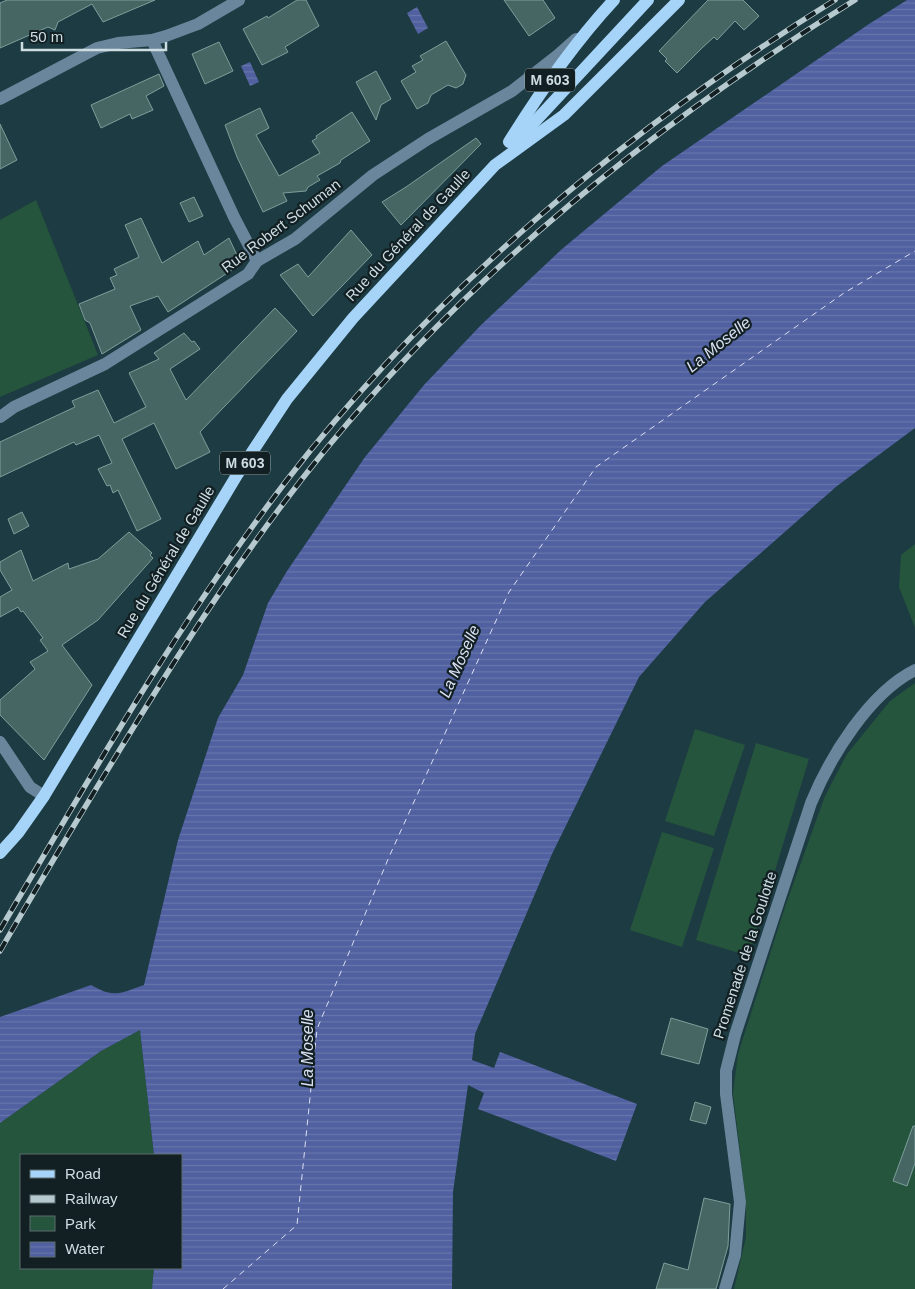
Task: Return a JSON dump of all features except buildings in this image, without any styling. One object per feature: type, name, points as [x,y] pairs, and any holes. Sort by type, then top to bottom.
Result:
[{"type":"main road","name":"Rue du Général de Gaulle","points":[[0,853],[18,833],[44,796],[237,475],[288,399],[353,318],[495,165],[538,96],[592,23],[614,0]]},
{"type":"main road","points":[[495,165],[648,0]]},
{"type":"main road","name":"Rue du Général de Gaulle","points":[[495,165],[564,115],[679,0]]},
{"type":"street","points":[[0,99],[97,48],[118,43],[152,40],[198,24],[239,0]]},
{"type":"street","name":"Rue Robert Schuman","points":[[0,417],[14,407],[105,364],[248,274],[257,261],[295,239],[373,175],[428,139],[499,99],[528,79],[558,55],[592,23]]},
{"type":"street","points":[[152,40],[234,217],[257,261]]},
{"type":"street","name":"Promenade de la Goulotte","points":[[725,1289],[734,1256],[740,1202],[726,1094],[726,1072],[735,1035],[821,778],[842,744],[869,708],[902,677],[915,670]]},
{"type":"street","points":[[0,742],[30,787],[44,796]]},
{"type":"green space","points":[[36,200],[98,355],[0,397],[0,220]]},
{"type":"green space","points":[[915,544],[915,628],[899,587],[901,555]]},
{"type":"green space","points":[[915,683],[915,1289],[734,1289],[746,1237],[746,1202],[733,1093],[738,1054],[786,904],[825,796],[847,754],[890,701]]},
{"type":"green space","points":[[695,729],[745,745],[714,836],[665,821]]},
{"type":"green space","points":[[756,743],[809,759],[749,956],[696,940]]},
{"type":"green space","points":[[662,832],[714,848],[682,947],[630,930]]},
{"type":"green space","points":[[140,1030],[154,1154],[20,1154],[20,1269],[154,1269],[152,1289],[0,1289],[0,1123],[101,1051]]},
{"type":"water","name":"La Moselle","points":[[907,0],[915,0],[915,428],[837,486],[705,602],[639,677],[552,854],[475,1034],[472,1060],[494,1068],[500,1052],[637,1104],[616,1161],[478,1109],[484,1093],[468,1085],[453,1192],[452,1289],[152,1289],[154,1269],[182,1269],[182,1154],[154,1154],[140,1030],[101,1051],[0,1123],[0,1017],[91,985],[105,992],[117,993],[144,985],[178,840],[218,718],[243,675],[268,603],[287,571],[365,457],[424,385],[481,325],[562,249],[662,166]]},
{"type":"water","points":[[417,7],[428,28],[418,34],[407,13]]},
{"type":"water","points":[[250,62],[259,82],[250,86],[241,66]]},
{"type":"ferry route","points":[[223,1289],[297,1225],[317,1029],[389,857],[509,592],[596,467],[844,293],[915,251]]},
{"type":"railway","points":[[0,930],[137,701],[209,588],[287,480],[345,410],[406,342],[471,278],[540,216],[611,157],[759,49],[835,0]]},
{"type":"railway","points":[[0,951],[130,733],[223,588],[299,483],[383,383],[443,320],[506,260],[572,203],[640,148],[710,96],[855,0]]}]
